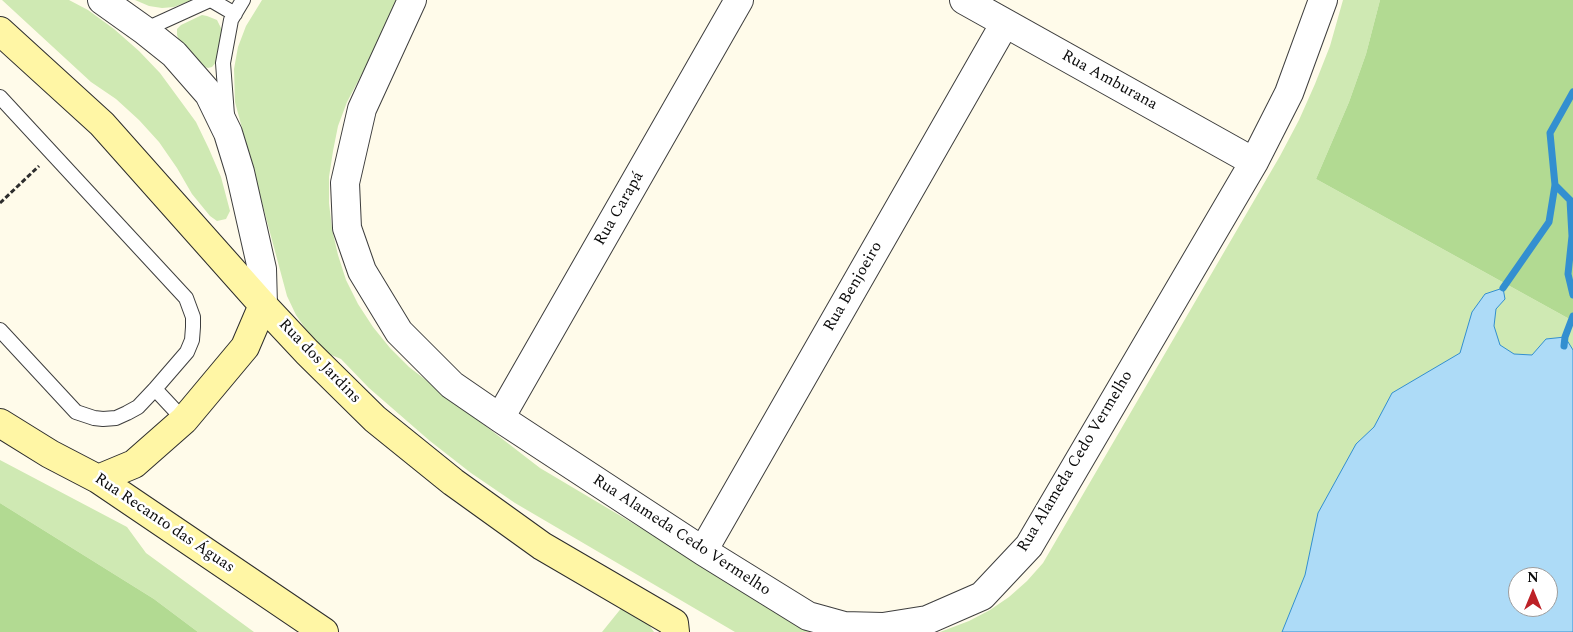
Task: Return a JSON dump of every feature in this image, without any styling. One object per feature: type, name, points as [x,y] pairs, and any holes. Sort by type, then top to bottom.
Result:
[{"type":"street","name":"Rua Alameda Cedo Vermelho","points":[[412,0],[362,109],[344,183],[348,228],[362,271],[399,332],[452,385],[703,551],[808,616],[844,626],[883,627],[927,620],[982,596],[1029,546],[1254,162],[1289,93],[1323,0]]},
{"type":"street","name":"Rua Carapá","points":[[500,418],[740,0]]},
{"type":"street","name":"Rua Amburana","points":[[964,0],[1254,162]]},
{"type":"street","points":[[98,479],[134,464],[184,420],[245,347],[263,306],[262,269],[240,172],[228,133],[209,94],[174,54],[105,1]]},
{"type":"street","name":"Rua Benjoeiro","points":[[703,551],[1005,23]]},
{"type":"street","name":"Rua dos Jardins","points":[[0,31],[102,124],[263,306],[374,419],[453,482],[542,546],[679,629]]},
{"type":"street","name":"Rua Recanto das Águas","points":[[0,423],[50,454],[98,479],[324,632]]},
{"type":"lane","points":[[144,30],[211,0],[235,14]]},
{"type":"lane","points":[[228,133],[223,63],[231,20],[243,0]]},
{"type":"lane","points":[[0,97],[186,298],[190,307],[193,326],[192,340],[187,352],[138,407],[116,418],[104,419],[85,416],[76,412],[0,330]]},
{"type":"lane","points":[[155,389],[184,420]]},
{"type":"path","points":[[0,203],[52,153]]},
{"type":"green space","points":[[2,0],[69,0],[88,10],[139,51],[160,73],[196,122],[221,177],[230,211],[226,219],[217,221],[210,216],[192,194],[159,142],[139,120],[116,99],[91,82]]},
{"type":"green space","points":[[135,0],[192,0],[174,7],[162,8],[149,6]]},
{"type":"green space","points":[[262,0],[401,0],[347,102],[338,126],[329,177],[332,229],[346,280],[358,304],[390,348],[409,367],[540,468],[809,628],[822,632],[735,632],[515,503],[471,473],[430,441],[369,388],[341,359],[324,352],[296,315],[287,296],[235,102],[234,69],[238,47],[246,26]]},
{"type":"green space","points":[[1343,0],[1380,0],[1366,54],[1349,102],[1316,179],[1573,321],[1573,632],[940,632],[969,621],[990,610],[1009,597],[1043,563],[1280,156],[1315,84],[1330,46]]},
{"type":"green space","points":[[1380,0],[1573,0],[1573,321],[1316,179],[1349,102],[1366,54]]},
{"type":"green space","points":[[202,15],[217,20],[223,32],[218,60],[212,67],[208,68],[199,65],[177,35],[177,29],[181,25]]},
{"type":"green space","points":[[0,460],[127,527],[146,553],[254,632],[198,632],[154,599],[0,503]]},
{"type":"green space","points":[[0,503],[154,599],[198,632],[0,632]]},
{"type":"green space","points":[[623,606],[647,622],[654,632],[602,632]]},
{"type":"water","points":[[1503,288],[1505,299],[1496,309],[1494,326],[1500,345],[1514,354],[1532,355],[1546,339],[1565,337],[1573,350],[1573,632],[1282,632],[1305,575],[1318,513],[1356,444],[1374,427],[1392,393],[1460,353],[1472,312],[1485,294]]},
{"type":"waterway","points":[[1503,288],[1549,222],[1555,185],[1550,133],[1573,92]]},
{"type":"waterway","points":[[1555,185],[1570,200],[1572,236],[1568,274],[1573,295]]},
{"type":"waterway","points":[[1564,346],[1565,337],[1573,316]]}]
